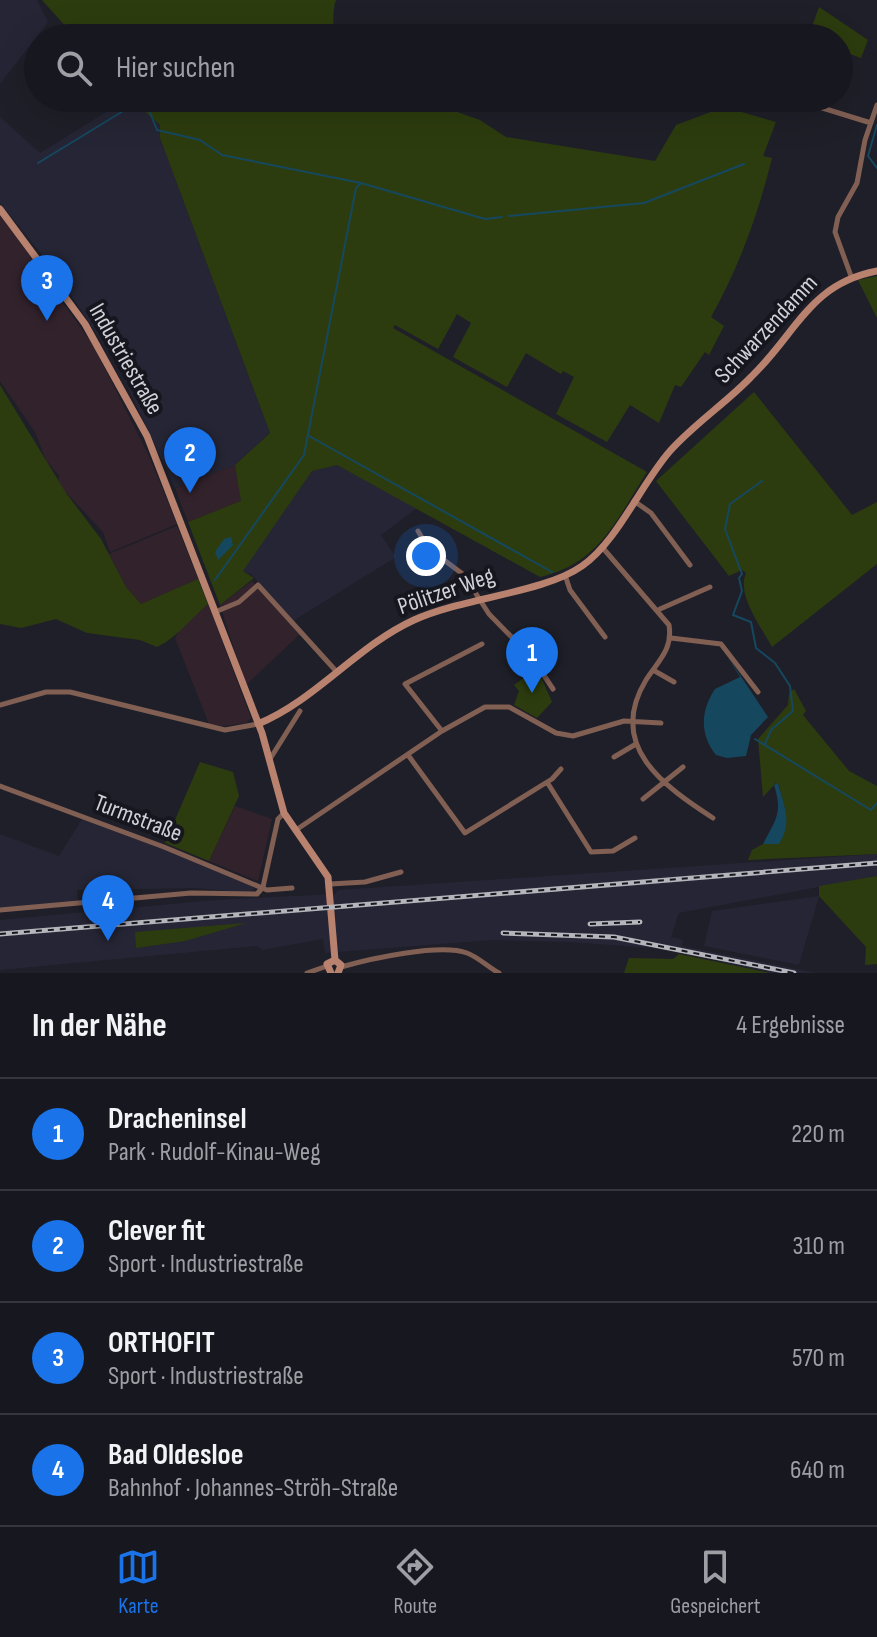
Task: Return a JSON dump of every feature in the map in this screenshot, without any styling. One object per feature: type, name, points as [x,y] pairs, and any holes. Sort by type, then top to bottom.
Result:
[{"type":"main road","name":"Industriestraße","points":[[0,209],[51,273],[118,379],[157,458],[258,724]]},
{"type":"main road","name":"Schwarzendamm","points":[[692,431],[770,359],[815,301],[836,283],[851,276],[877,271]]},
{"type":"main road","name":"Pölitzer Weg","points":[[258,724],[294,706],[336,671],[413,620],[580,568],[602,547],[673,448],[692,431]]},
{"type":"main road","points":[[258,724],[284,813],[330,884],[335,960],[340,970]]},
{"type":"main road","points":[[329,970],[335,960]]},
{"type":"street","points":[[851,276],[835,232],[838,217],[857,183],[877,105]]},
{"type":"street","points":[[835,112],[871,123]]},
{"type":"street","points":[[633,501],[651,513],[690,565]]},
{"type":"street","points":[[418,531],[428,548],[464,575],[489,614],[549,678],[553,689]]},
{"type":"street","points":[[602,547],[667,618],[671,638],[639,694],[633,722],[636,744],[643,761],[665,783],[713,818]]},
{"type":"street","points":[[565,575],[570,590],[605,637]]},
{"type":"street","points":[[215,612],[239,602],[258,585],[336,671]]},
{"type":"street","points":[[659,609],[710,587]]},
{"type":"street","points":[[671,638],[721,644],[758,692]]},
{"type":"street","points":[[442,731],[405,684],[482,644]]},
{"type":"street","points":[[653,670],[674,682]]},
{"type":"street","points":[[0,705],[46,692],[70,692],[225,730],[258,724]]},
{"type":"street","points":[[296,830],[442,731],[470,714],[494,706],[509,707],[556,733],[573,736],[606,725],[661,723]]},
{"type":"street","points":[[270,759],[300,711]]},
{"type":"street","points":[[614,757],[636,744]]},
{"type":"street","points":[[408,755],[465,833],[547,782],[561,769]]},
{"type":"street","points":[[643,799],[683,767]]},
{"type":"street","points":[[547,782],[591,852],[613,851],[635,838]]},
{"type":"street","name":"Turmstraße","points":[[0,786],[267,890],[292,888]]},
{"type":"street","points":[[0,910],[191,893],[257,894],[263,887],[278,819],[284,813]]},
{"type":"street","points":[[330,884],[355,883],[401,872]]},
{"type":"street","points":[[340,970],[369,958],[455,950],[469,954],[499,973]]},
{"type":"street","points":[[307,973],[329,970]]},
{"type":"shaded area","points":[[0,0],[37,0],[48,22],[24,24],[24,53],[0,84]]},
{"type":"shaded area","points":[[106,112],[145,112],[160,125],[160,138],[270,433],[235,465],[175,488],[117,364],[52,267],[0,203],[0,117],[40,153]]},
{"type":"shaded area","points":[[0,214],[93,345],[149,456],[177,524],[110,552],[103,532],[58,484],[59,476],[46,460],[35,432],[0,381]]},
{"type":"shaded area","points":[[235,465],[242,501],[188,522],[175,488]]},
{"type":"shaded area","points":[[337,465],[417,508],[381,535],[396,557],[293,621],[251,574],[242,571],[312,471]]},
{"type":"shaded area","points":[[177,526],[198,579],[141,604],[126,587],[109,554]]},
{"type":"shaded area","points":[[252,581],[300,634],[246,685],[220,605]]},
{"type":"shaded area","points":[[208,604],[251,718],[246,723],[224,726],[209,724],[175,638],[184,623]]},
{"type":"shaded area","points":[[235,806],[272,819],[258,881],[209,861]]},
{"type":"shaded area","points":[[84,816],[255,888],[248,893],[196,888],[77,890],[78,901],[0,910],[0,834],[59,856]]},
{"type":"shaded area","points":[[877,854],[877,876],[679,913],[671,937],[683,940],[682,946],[816,973],[770,973],[668,949],[570,942],[491,940],[325,953],[323,939],[262,950],[257,946],[0,970],[0,920],[215,900],[335,894],[338,890]]},
{"type":"shaded area","points":[[819,896],[799,965],[704,946],[712,911]]},
{"type":"green space","points":[[42,0],[336,0],[333,24],[63,24]]},
{"type":"green space","points":[[819,7],[844,24],[813,24]]},
{"type":"green space","points":[[853,30],[868,40],[861,58],[853,55]]},
{"type":"green space","points":[[145,112],[457,112],[480,120],[506,137],[655,161],[676,125],[711,112],[741,112],[776,122],[763,156],[772,158],[754,220],[739,260],[711,317],[724,326],[709,355],[705,352],[681,387],[675,385],[659,423],[630,405],[607,442],[556,414],[574,377],[563,371],[561,374],[526,353],[507,387],[453,357],[471,323],[457,314],[438,349],[395,325],[393,328],[647,472],[616,522],[592,550],[560,571],[540,577],[337,465],[312,471],[243,571],[254,578],[220,605],[188,522],[241,501],[235,465],[270,433],[160,138],[160,125]]},
{"type":"green space","points":[[877,276],[877,318],[858,280]]},
{"type":"green space","points":[[0,385],[66,493],[101,539],[126,587],[141,604],[198,579],[208,604],[164,643],[157,647],[140,640],[87,633],[56,619],[21,628],[0,624]]},
{"type":"green space","points":[[754,392],[852,515],[877,502],[877,564],[772,647],[747,601],[744,591],[746,573],[742,570],[729,576],[656,481]]},
{"type":"green space","points":[[537,668],[552,702],[537,718],[514,705],[519,691],[514,685]]},
{"type":"green space","points":[[794,689],[806,711],[803,715],[849,771],[877,786],[877,854],[748,860],[752,850],[763,844],[778,844],[785,829],[786,815],[779,785],[776,783],[763,797],[758,739],[788,705],[789,693]]},
{"type":"green space","points":[[200,762],[233,772],[239,796],[209,861],[165,843]]},
{"type":"green space","points":[[877,876],[877,964],[865,965],[866,947],[819,896],[819,886]]},
{"type":"green space","points":[[246,923],[185,941],[136,948],[135,932]]},
{"type":"green space","points":[[679,954],[770,973],[624,973],[629,958],[673,959]]},
{"type":"water","points":[[231,537],[233,545],[218,560],[215,552],[224,539]]},
{"type":"water","points":[[726,654],[768,717],[751,735],[746,756],[727,758],[716,755],[707,739],[704,722],[707,705],[715,689],[740,677]]},
{"type":"water","points":[[778,783],[786,814],[786,828],[779,844],[763,844],[777,816],[774,785]]},
{"type":"waterway","points":[[38,163],[122,112]]},
{"type":"waterway","points":[[150,112],[157,130],[200,140],[222,155],[361,183]]},
{"type":"waterway","points":[[877,125],[868,156],[877,168]]},
{"type":"waterway","points":[[509,216],[644,203],[744,164]]},
{"type":"waterway","points":[[215,580],[304,455],[356,188],[361,183],[485,219],[502,217]]},
{"type":"waterway","points":[[309,436],[552,572]]},
{"type":"waterway","points":[[762,481],[730,504],[725,529],[742,574],[739,578],[742,591],[733,615],[751,622],[756,648],[775,663],[790,686],[793,711],[771,730],[765,744]]},
{"type":"waterway","points":[[755,739],[871,810],[877,803]]},
{"type":"railway","points":[[0,934],[877,863]]},
{"type":"railway","points":[[590,924],[640,922]]},
{"type":"railway","points":[[503,933],[614,937],[794,973]]},
{"type":"place","name":"ORTHOFIT","points":[[47,321]]},
{"type":"place","name":"Clever fit","points":[[190,493]]},
{"type":"place","name":"Dracheninsel","points":[[532,693]]},
{"type":"place","name":"Bad Oldesloe","points":[[108,941]]}]
